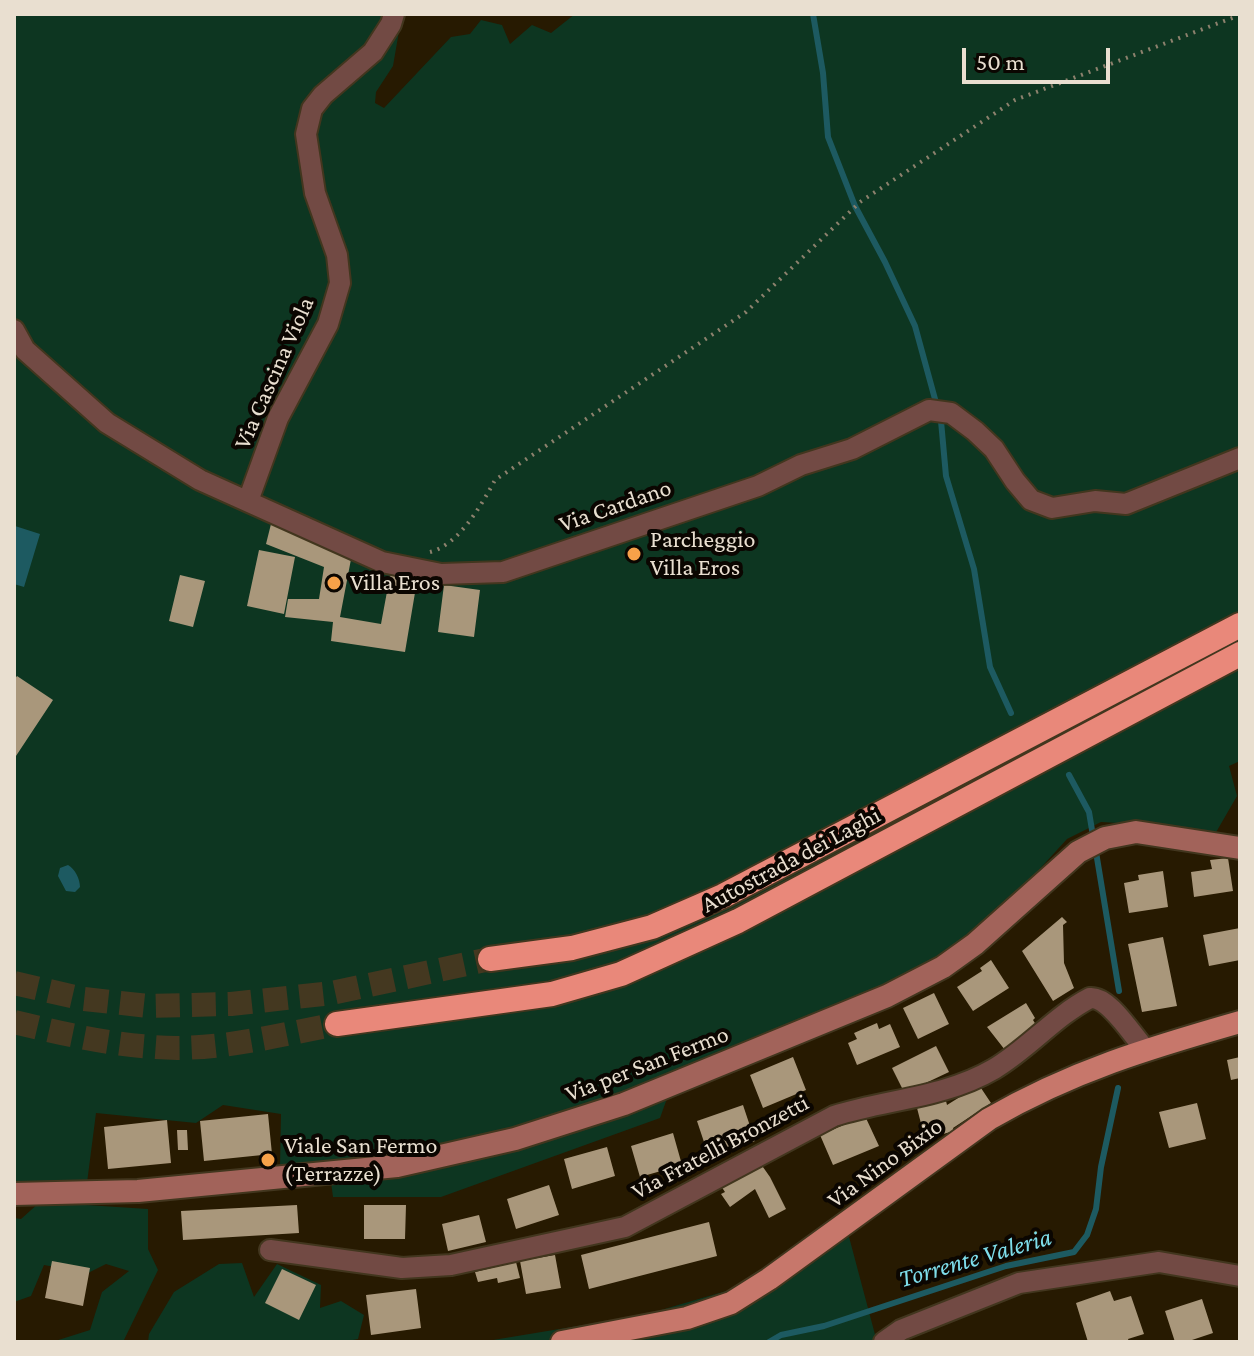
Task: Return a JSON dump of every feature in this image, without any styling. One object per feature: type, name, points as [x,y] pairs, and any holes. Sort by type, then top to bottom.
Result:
[{"type":"highway","name":"Autostrada dei Laghi","points":[[490,959],[572,948],[652,927],[723,896],[1240,625]]},
{"type":"highway","name":"Autostrada dei Laghi","points":[[337,1024],[552,994],[621,974],[738,921],[1240,654]]},
{"type":"main road","name":"Via per San Fermo","points":[[14,1194],[138,1191],[397,1166],[515,1139],[624,1104],[887,996],[943,967],[975,944],[1078,852],[1105,838],[1136,832],[1240,848]]},
{"type":"main road","name":"Via Nino Bixio","points":[[562,1342],[687,1318],[731,1303],[989,1119],[1026,1098],[1089,1069],[1145,1049],[1240,1022]]},
{"type":"street","name":"Via Cascina Viola","points":[[248,501],[278,418],[328,324],[340,283],[337,255],[315,193],[306,134],[312,109],[323,95],[373,52],[394,14]]},
{"type":"street","name":"Via Cardano","points":[[14,330],[25,350],[107,423],[200,480],[382,562],[441,574],[503,572],[758,486],[801,465],[852,449],[929,410],[951,413],[994,449],[1031,500],[1052,508],[1095,501],[1126,504],[1240,458]]},
{"type":"street","name":"Via Fratelli Bronzetti","points":[[270,1250],[402,1268],[451,1265],[625,1227],[834,1116],[957,1088],[996,1068],[1090,998],[1102,999],[1108,1004],[1145,1049]]},
{"type":"street","points":[[884,1342],[901,1330],[1019,1283],[1159,1262],[1240,1276]]},
{"type":"path","points":[[424,553],[438,550],[475,516],[495,480],[746,312],[873,193],[1015,100],[1240,15]]},
{"type":"green space","points":[[14,14],[402,14],[393,66],[376,92],[375,103],[384,108],[451,37],[470,34],[481,20],[502,25],[510,44],[532,25],[551,33],[575,14],[1240,14],[1240,761],[1229,766],[1237,796],[1211,841],[1169,826],[1101,822],[1067,839],[1016,895],[931,970],[675,1076],[660,1118],[441,1197],[333,1197],[329,1167],[280,1168],[281,1114],[223,1105],[196,1123],[96,1113],[87,1183],[14,1185]]},
{"type":"green space","points":[[40,1202],[148,1209],[148,1249],[158,1270],[123,1342],[52,1342],[90,1330],[102,1292],[129,1271],[106,1264],[88,1273],[44,1265],[31,1296],[14,1302],[14,1218],[21,1219]]},
{"type":"green space","points":[[844,1218],[877,1342],[481,1342],[644,1315],[733,1289]]},
{"type":"green space","points":[[242,1263],[254,1297],[277,1264],[321,1285],[320,1308],[341,1301],[364,1315],[358,1339],[343,1342],[148,1342],[149,1334],[174,1292],[219,1264]]},
{"type":"water","points":[[15,526],[40,534],[24,587],[14,584]]},
{"type":"water","points":[[68,865],[79,881],[80,887],[75,892],[66,891],[58,876],[60,868]]},
{"type":"building","name":"Villa Eros","points":[[272,520],[352,554],[340,617],[381,624],[391,570],[418,575],[405,652],[331,641],[333,622],[285,617],[288,599],[319,599],[324,567],[266,544]]},
{"type":"building","points":[[259,550],[295,557],[284,614],[247,606]]},
{"type":"building","points":[[180,575],[205,581],[193,627],[169,621]]},
{"type":"building","points":[[444,585],[480,590],[474,637],[438,632]]},
{"type":"building","points":[[17,676],[53,700],[14,759],[14,680]]},
{"type":"building","points":[[1228,858],[1233,891],[1194,897],[1191,872],[1212,869],[1210,860]]},
{"type":"building","points":[[1163,871],[1168,907],[1129,913],[1124,883],[1139,880],[1138,875]]},
{"type":"building","points":[[1062,917],[1067,922],[1063,925],[1064,963],[1074,988],[1053,1001],[1022,951]]},
{"type":"building","points":[[1240,928],[1240,960],[1209,966],[1203,935]]},
{"type":"building","points":[[1163,937],[1177,1006],[1142,1012],[1128,944]]},
{"type":"building","points":[[991,960],[1009,988],[973,1011],[957,987],[982,971],[980,968]]},
{"type":"building","points":[[934,993],[949,1024],[918,1039],[903,1008]]},
{"type":"building","points":[[1026,1003],[1038,1028],[1005,1050],[987,1027]]},
{"type":"building","points":[[877,1023],[879,1029],[890,1024],[900,1047],[857,1065],[848,1043],[857,1039],[854,1033]]},
{"type":"building","points":[[936,1046],[949,1072],[913,1089],[911,1086],[903,1090],[892,1068]]},
{"type":"building","points":[[793,1057],[806,1090],[763,1108],[750,1075]]},
{"type":"building","points":[[1240,1057],[1240,1078],[1231,1080],[1227,1060]]},
{"type":"building","points":[[979,1085],[991,1103],[953,1128],[954,1131],[925,1139],[917,1108],[946,1101],[947,1105]]},
{"type":"building","points":[[1197,1103],[1206,1139],[1169,1148],[1159,1112]]},
{"type":"building","points":[[743,1105],[755,1141],[709,1157],[697,1121]]},
{"type":"building","points":[[268,1114],[272,1154],[204,1161],[200,1121]]},
{"type":"building","points":[[865,1116],[879,1146],[833,1165],[820,1135]]},
{"type":"building","points":[[167,1120],[171,1163],[108,1169],[104,1127]]},
{"type":"building","points":[[177,1130],[187,1130],[188,1150],[178,1150]]},
{"type":"building","points":[[673,1133],[682,1165],[640,1177],[631,1146]]},
{"type":"building","points":[[607,1147],[615,1176],[572,1189],[564,1159]]},
{"type":"building","points":[[758,1160],[786,1209],[769,1218],[755,1189],[730,1207],[721,1194],[725,1192],[721,1186]]},
{"type":"building","points":[[549,1185],[559,1215],[516,1229],[507,1199]]},
{"type":"building","points":[[297,1205],[299,1233],[183,1240],[181,1211]]},
{"type":"building","points":[[364,1205],[406,1205],[405,1239],[364,1239]]},
{"type":"building","points":[[479,1215],[486,1242],[448,1251],[442,1224]]},
{"type":"building","points":[[709,1222],[717,1256],[589,1289],[581,1255]]},
{"type":"building","points":[[555,1255],[561,1288],[526,1294],[520,1261]]},
{"type":"building","points":[[52,1261],[90,1268],[83,1306],[45,1298]]},
{"type":"building","points":[[516,1262],[520,1278],[498,1283],[497,1278],[478,1282],[475,1272]]},
{"type":"building","points":[[282,1269],[316,1285],[299,1320],[265,1303]]},
{"type":"building","points":[[416,1289],[421,1328],[371,1335],[366,1295]]},
{"type":"building","points":[[1110,1291],[1114,1301],[1131,1296],[1144,1334],[1128,1339],[1129,1342],[1088,1342],[1076,1303]]},
{"type":"building","points":[[1202,1299],[1213,1333],[1186,1342],[1175,1342],[1165,1311]]},
{"type":"waterway","points":[[813,14],[823,73],[828,137],[855,206],[915,326],[941,421],[946,476],[974,569],[990,667],[1011,713]]},
{"type":"waterway","points":[[1069,775],[1089,812],[1093,836]]},
{"type":"waterway","points":[[1096,852],[1119,991]]},
{"type":"waterway","name":"Torrente Valeria","points":[[769,1342],[781,1335],[824,1326],[1006,1266],[1074,1252],[1087,1235],[1096,1209],[1101,1167],[1118,1088]]},
{"type":"tunnel","points":[[14,983],[84,999],[148,1006],[231,1004],[332,993],[490,959]]},
{"type":"tunnel","points":[[14,1022],[101,1041],[177,1048],[246,1042],[337,1024]]},
{"type":"place","name":"Parcheggio Villa Eros","points":[[634,554]]},
{"type":"place","name":"Villa Eros","points":[[334,583]]},
{"type":"place","name":"Viale San Fermo (Terrazze)","points":[[268,1160]]}]
